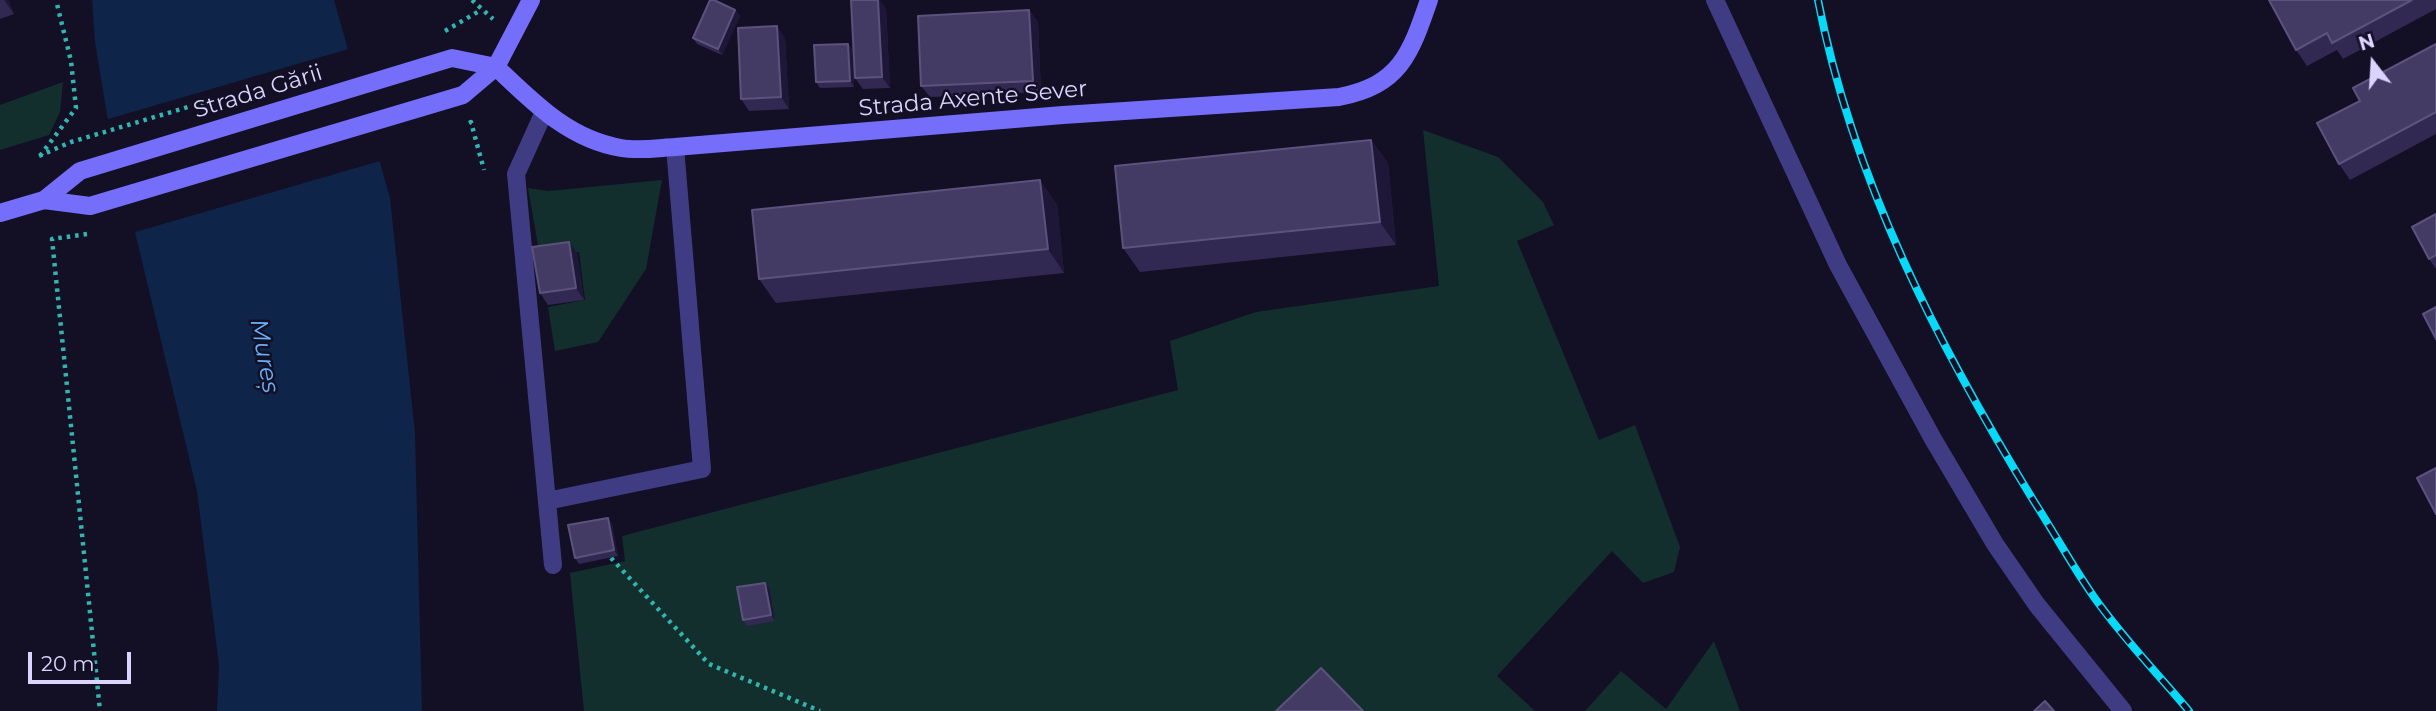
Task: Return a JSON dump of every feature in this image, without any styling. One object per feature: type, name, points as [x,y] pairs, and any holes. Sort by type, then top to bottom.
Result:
[{"type":"main road","name":"Strada Gării","points":[[44,200],[90,206],[463,95],[495,67],[531,0]]},
{"type":"main road","name":"Strada Axente Sever","points":[[495,67],[544,112],[569,130],[592,141],[623,149],[675,147],[1339,97],[1369,91],[1396,69],[1414,43],[1429,0]]},
{"type":"main road","name":"Strada Gării","points":[[0,213],[44,200],[80,171],[452,58],[495,67]]},
{"type":"lane","points":[[1715,0],[1832,254],[1933,439],[1995,544],[2037,605],[2123,711]]},
{"type":"lane","points":[[544,112],[516,174],[553,565]]},
{"type":"lane","points":[[547,501],[702,468],[675,147]]},
{"type":"path","points":[[56,0],[71,61],[76,108],[39,156],[71,142]]},
{"type":"path","points":[[444,31],[481,10]]},
{"type":"path","points":[[471,122],[484,170]]},
{"type":"path","points":[[97,233],[52,239],[100,711]]},
{"type":"path","points":[[611,558],[709,664],[820,711]]},
{"type":"green space","points":[[63,82],[60,112],[49,135],[0,150],[0,105]]},
{"type":"green space","points":[[1423,130],[1498,157],[1543,202],[1554,225],[1517,241],[1599,440],[1635,425],[1680,547],[1674,572],[1643,583],[1612,551],[1497,676],[1535,711],[584,711],[570,573],[625,561],[622,536],[1178,390],[1170,341],[1256,312],[1439,286]]},
{"type":"green space","points":[[662,180],[646,269],[598,342],[555,351],[548,307],[585,300],[579,252],[540,257],[528,188],[548,191]]},
{"type":"green space","points":[[1714,641],[1740,711],[1585,711],[1621,671],[1666,709]]},
{"type":"water","name":"Mureș","points":[[92,0],[334,0],[390,198],[415,433],[422,711],[217,711],[219,665],[197,491],[107,115],[95,42]]},
{"type":"pier","points":[[352,48],[383,160],[132,233],[105,120]]},
{"type":"building","points":[[710,0],[735,10],[718,49],[693,38]]},
{"type":"building","points":[[851,0],[878,0],[882,77],[855,78]]},
{"type":"building","points":[[2269,0],[2412,0],[2332,43],[2327,33],[2296,50]]},
{"type":"building","points":[[1029,10],[1033,81],[921,86],[918,16]]},
{"type":"building","points":[[777,26],[781,97],[741,99],[738,28]]},
{"type":"building","points":[[848,44],[850,81],[816,82],[814,45]]},
{"type":"building","points":[[2436,44],[2436,112],[2339,164],[2317,123],[2360,101],[2353,88]]},
{"type":"building","points":[[1371,140],[1380,222],[1123,248],[1115,166]]},
{"type":"building","points":[[1040,180],[1048,249],[759,279],[752,210]]},
{"type":"building","points":[[2436,214],[2436,255],[2429,259],[2412,227]]},
{"type":"building","points":[[569,242],[576,288],[540,293],[532,247]]},
{"type":"building","points":[[2436,307],[2436,339],[2423,314]]},
{"type":"building","points":[[2436,468],[2436,514],[2417,478]]},
{"type":"building","points":[[608,518],[614,550],[575,558],[568,525]]},
{"type":"building","points":[[765,583],[771,615],[743,620],[737,587]]},
{"type":"building","points":[[1321,668],[1363,711],[1276,711]]},
{"type":"building","points":[[2045,701],[2054,711],[2034,711]]},
{"type":"railway","points":[[1818,0],[1833,67],[1853,133],[1877,198],[1933,323],[2000,444],[2086,586],[2116,626],[2189,711]]}]
